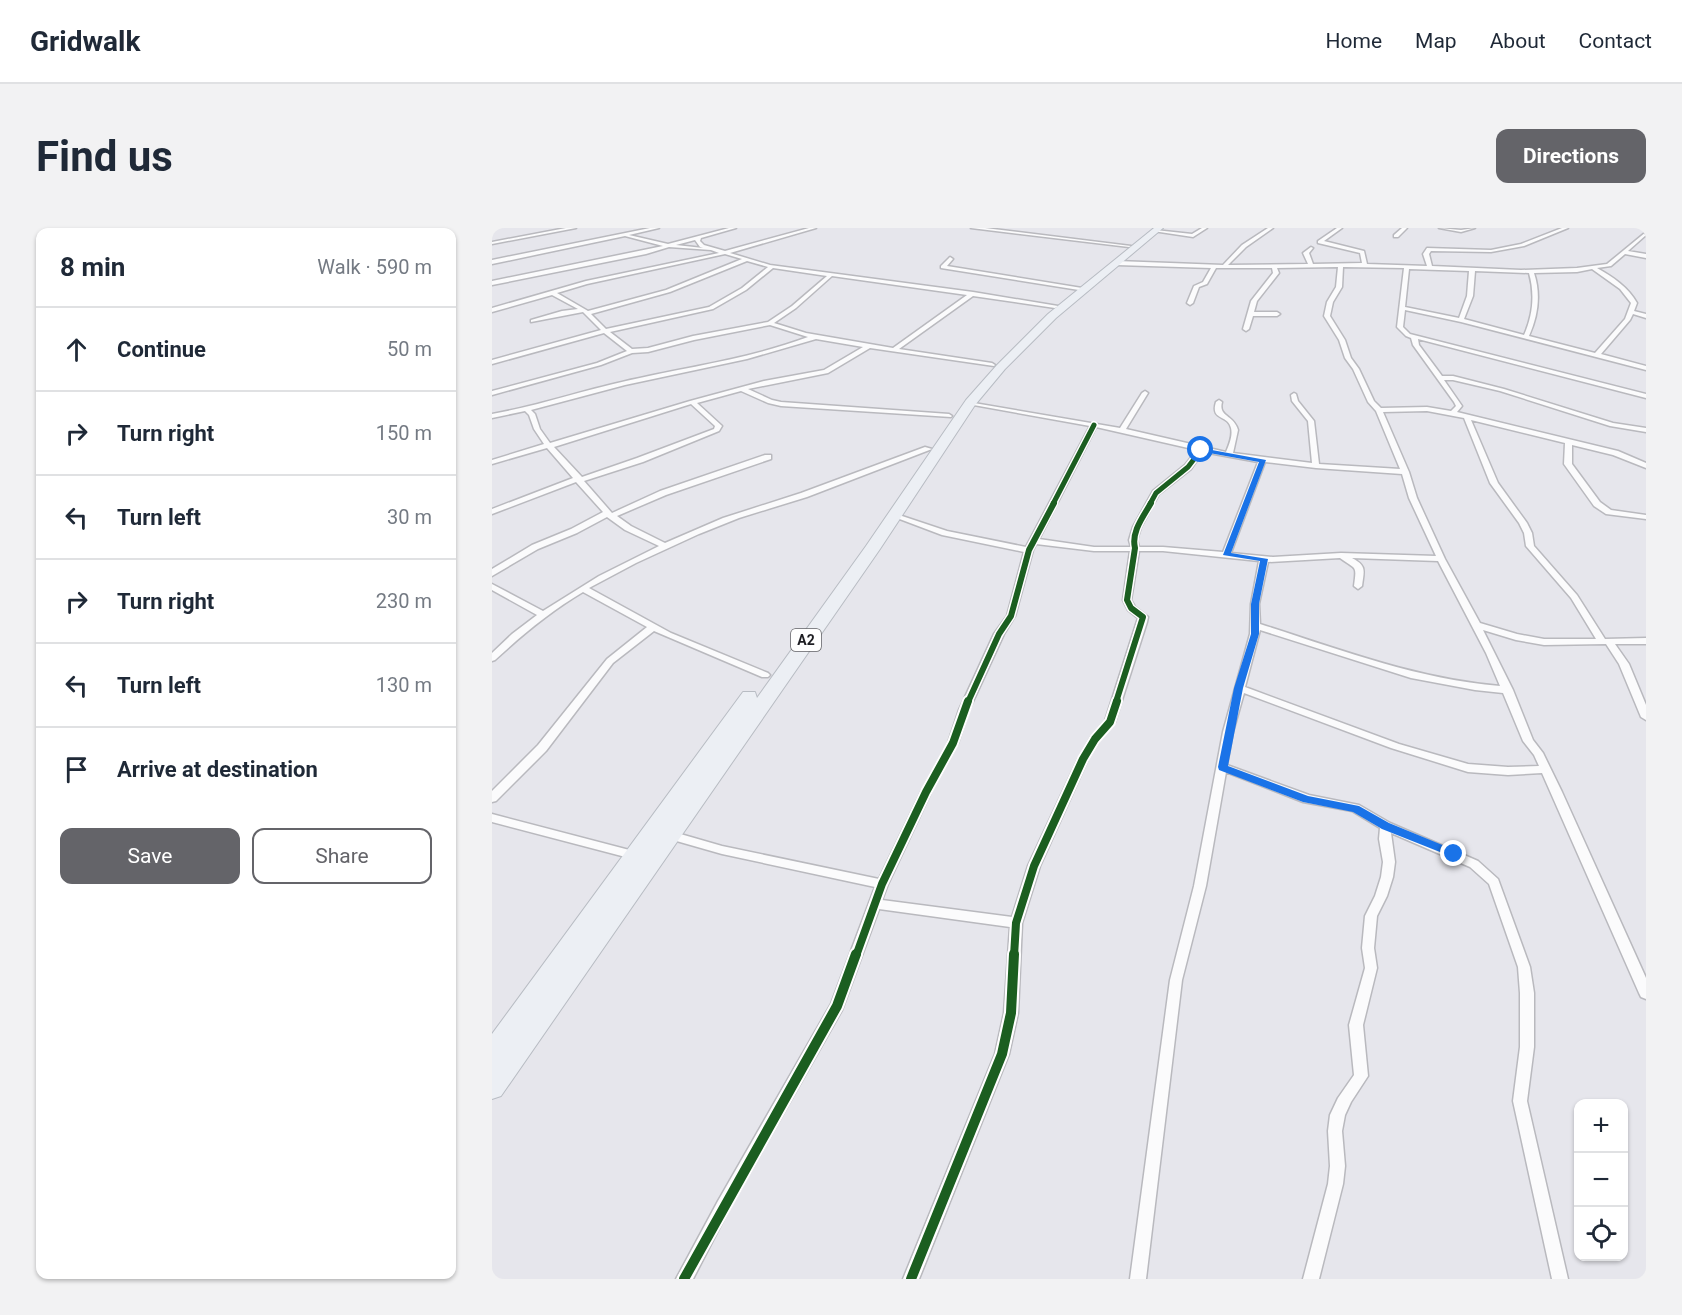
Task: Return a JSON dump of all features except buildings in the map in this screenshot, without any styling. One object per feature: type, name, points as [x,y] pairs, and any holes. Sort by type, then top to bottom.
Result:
[{"type":"highway","name":"A2","points":[[492,1055],[637,856],[928,449],[949,416],[992,365],[1044,314],[1155,229]]},
{"type":"highway","name":"A2","points":[[492,1087],[670,835],[969,403],[1052,316],[1155,229]]},
{"type":"street","points":[[492,243],[574,228]]},
{"type":"street","points":[[492,262],[657,228]]},
{"type":"street","points":[[492,283],[669,246],[734,228]]},
{"type":"street","points":[[492,310],[550,292],[728,252],[814,228]]},
{"type":"street","points":[[973,228],[1130,246]]},
{"type":"street","points":[[1155,229],[1193,236],[1205,228]]},
{"type":"street","points":[[1224,267],[1244,246],[1271,228]]},
{"type":"street","points":[[1340,228],[1320,242],[1362,252],[1365,265]]},
{"type":"street","points":[[1396,236],[1406,228]]},
{"type":"street","points":[[1441,228],[1461,231],[1473,228]]},
{"type":"street","points":[[1430,268],[1426,254],[1429,249],[1482,252],[1522,245],[1566,228]]},
{"type":"street","points":[[1117,263],[1214,267],[1365,265],[1530,272],[1594,269],[1609,266],[1646,231],[1640,228]]},
{"type":"street","points":[[627,236],[669,246],[728,252],[773,266],[1055,306]]},
{"type":"street","points":[[700,237],[699,243],[714,250]]},
{"type":"street","points":[[1639,239],[1646,240]]},
{"type":"street","points":[[1311,248],[1306,253],[1311,265]]},
{"type":"street","points":[[1482,252],[1487,258]]},
{"type":"street","points":[[1623,252],[1646,256]]},
{"type":"street","points":[[533,321],[668,291],[747,259]]},
{"type":"street","points":[[950,259],[944,267],[1079,288]]},
{"type":"street","points":[[1492,265],[1498,271]]},
{"type":"street","points":[[492,362],[605,331],[716,306],[744,289],[773,266]]},
{"type":"street","points":[[1246,329],[1254,301],[1276,273],[1274,266]]},
{"type":"street","points":[[1341,266],[1339,287],[1330,302],[1328,316],[1371,402],[1379,410],[1405,472],[1413,498],[1441,559],[1508,690],[1528,741],[1538,753],[1546,769],[1646,993]]},
{"type":"street","points":[[1407,266],[1400,327],[1406,333],[1414,337],[1646,396]]},
{"type":"street","points":[[1190,303],[1195,289],[1205,283],[1214,267]]},
{"type":"street","points":[[1594,269],[1605,274],[1631,296],[1634,303],[1628,319],[1597,355]]},
{"type":"street","points":[[1461,320],[1471,297],[1472,270]]},
{"type":"street","points":[[1526,337],[1532,326],[1535,290],[1535,282],[1530,272]]},
{"type":"street","points":[[492,393],[599,364],[631,351],[648,350],[679,341],[770,323],[794,307],[832,274]]},
{"type":"street","points":[[550,292],[586,311],[605,331],[631,351]]},
{"type":"street","points":[[895,349],[973,294]]},
{"type":"street","points":[[1403,309],[1461,320],[1646,368]]},
{"type":"street","points":[[1630,312],[1646,316]]},
{"type":"street","points":[[1250,314],[1277,314]]},
{"type":"street","points":[[770,323],[815,337],[992,365]]},
{"type":"street","points":[[492,417],[527,410],[622,384],[782,349],[815,337]]},
{"type":"street","points":[[1414,337],[1416,345],[1459,406],[1453,414]]},
{"type":"street","points":[[492,462],[692,402],[828,371],[868,346]]},
{"type":"street","points":[[1440,378],[1453,378],[1502,390],[1612,425],[1646,430]]},
{"type":"street","points":[[742,390],[770,402],[781,404],[949,416]]},
{"type":"street","points":[[1122,430],[1145,393]]},
{"type":"street","points":[[1294,395],[1295,401],[1311,421],[1316,466]]},
{"type":"street","points":[[492,512],[602,471],[663,452],[717,430],[718,426],[692,402]]},
{"type":"street","points":[[1219,402],[1217,409],[1219,414],[1231,418],[1234,423],[1230,454]]},
{"type":"street","points":[[969,403],[1002,411],[1122,430],[1201,450],[1263,460],[1405,472]]},
{"type":"street","points":[[1379,410],[1427,409],[1453,414],[1615,453],[1646,466]]},
{"type":"street","points":[[527,410],[532,414],[537,429],[549,446],[609,515],[628,528],[664,545]]},
{"type":"street","points":[[1467,418],[1494,483],[1528,533],[1530,546],[1574,597],[1624,664],[1646,717]]},
{"type":"street","points":[[684,1279],[837,1006],[882,884],[953,742],[964,710],[999,634],[1011,616],[1032,546],[1094,425]]},
{"type":"street","points":[[1569,443],[1568,464],[1597,504],[1609,512],[1646,517]]},
{"type":"street","points":[[492,658],[544,615],[584,589],[664,545],[729,519],[804,495],[928,449]]},
{"type":"street","points":[[911,1279],[1002,1054],[1011,1013],[1016,923],[1034,866],[1050,826],[1083,759],[1095,739],[1110,722],[1142,622],[1143,617],[1131,608],[1127,600],[1135,548],[1133,540],[1151,500],[1162,486],[1188,467],[1201,450]]},
{"type":"street","points":[[492,573],[526,551],[609,515],[663,493],[768,457]]},
{"type":"street","points":[[1226,555],[1263,460]]},
{"type":"street","points":[[893,515],[945,533],[1032,546],[1135,548],[1264,559],[1297,560],[1341,555],[1441,559]]},
{"type":"street","points":[[1341,555],[1358,565],[1360,571],[1358,586]]},
{"type":"street","points":[[1138,1279],[1176,980],[1200,886],[1239,688],[1255,634],[1255,604],[1264,559]]},
{"type":"street","points":[[492,586],[544,615]]},
{"type":"street","points":[[584,589],[652,627],[765,675]]},
{"type":"street","points":[[1476,625],[1516,637],[1544,642],[1646,641]]},
{"type":"street","points":[[1254,626],[1411,675],[1475,687],[1508,690]]},
{"type":"street","points":[[492,798],[542,748],[610,661],[652,627]]},
{"type":"street","points":[[1239,688],[1395,746],[1468,768],[1509,771],[1546,769]]},
{"type":"street","points":[[1223,767],[1306,799],[1355,808],[1386,826],[1474,864],[1494,882],[1524,967],[1527,993],[1527,1047],[1520,1101],[1560,1279]]},
{"type":"street","points":[[492,818],[637,856]]},
{"type":"street","points":[[1311,1279],[1333,1193],[1339,1180],[1335,1141],[1336,1121],[1342,1102],[1361,1076],[1356,1025],[1371,968],[1368,948],[1371,916],[1381,896],[1387,876],[1389,862],[1385,839],[1386,826]]},
{"type":"street","points":[[670,835],[722,850],[882,884]]},
{"type":"street","points":[[874,904],[1016,923]]},
{"type":"cycle path","points":[[684,1279],[837,1006],[882,884],[926,792],[953,743],[964,710],[999,634],[1011,616],[1029,550],[1094,425]]},
{"type":"cycle path","points":[[911,1279],[1002,1054],[1011,1013],[1016,923],[1034,866],[1083,759],[1095,739],[1110,722],[1142,622],[1143,617],[1131,608],[1127,600],[1135,548],[1133,540],[1137,527],[1156,493],[1188,467],[1201,450]]},
{"type":"route","points":[[1201,450],[1263,460],[1226,555],[1264,559],[1255,604],[1255,634],[1228,732],[1223,767],[1306,799],[1355,808],[1386,826],[1454,854]]}]
